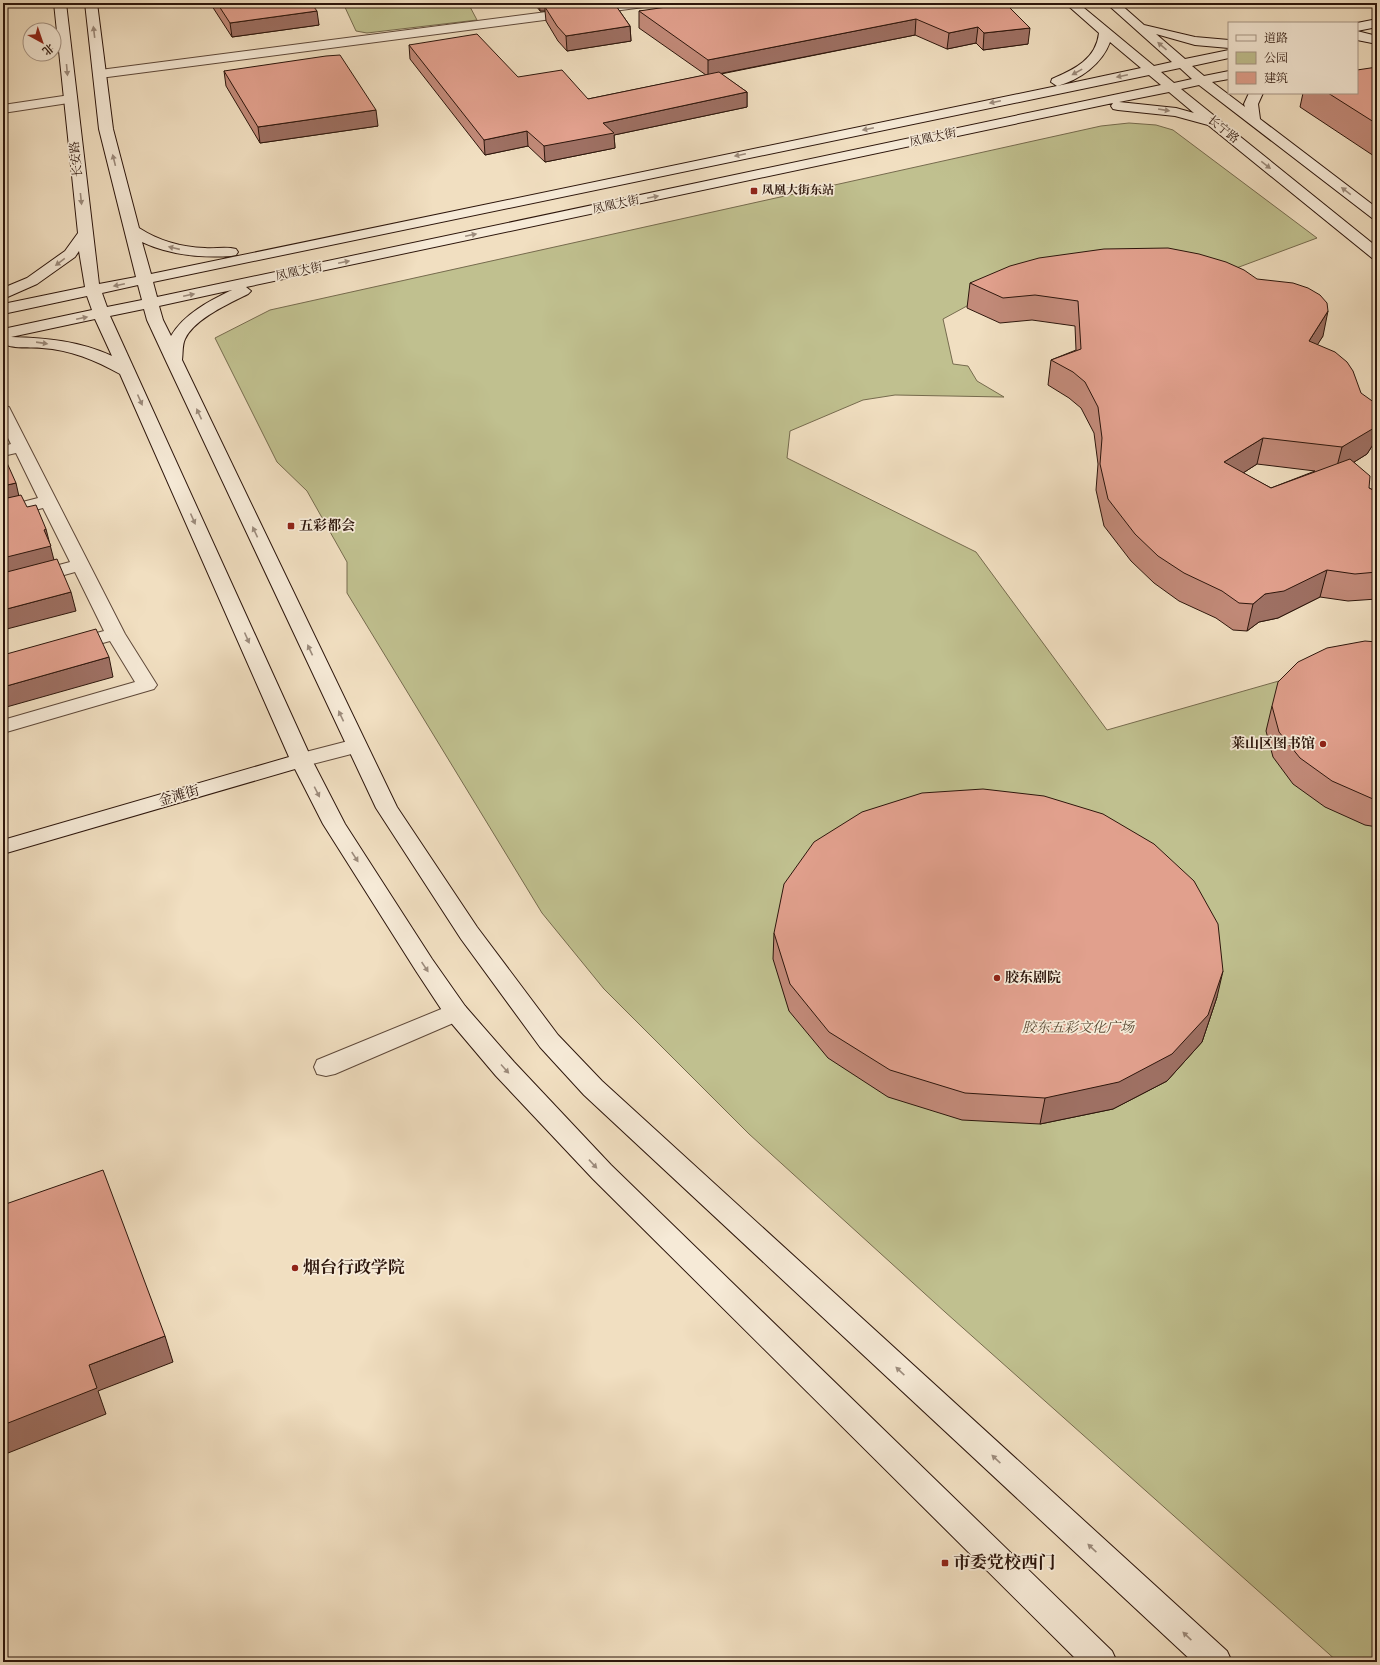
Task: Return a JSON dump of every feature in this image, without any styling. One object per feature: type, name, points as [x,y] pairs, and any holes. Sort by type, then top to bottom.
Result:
[{"type":"street","name":"长安路","points":[[60,3],[90,280],[101,314],[301,760],[334,824],[424,965],[456,1012],[505,1069],[602,1172],[1101,1662]]},
{"type":"street","points":[[91,3],[106,129],[155,320],[356,746],[387,808],[469,933],[549,1041],[604,1099],[1216,1662]]},
{"type":"street","points":[[100,74],[644,3]]},
{"type":"street","name":"长宁路","points":[[1071,3],[1214,123],[1377,255]]},
{"type":"street","name":"长宁路","points":[[1112,3],[1202,81],[1377,214]]},
{"type":"street","points":[[1358,27],[1376,23]]},
{"type":"street","points":[[1358,31],[1376,23]]},
{"type":"street","points":[[1137,24],[1171,36],[1195,41],[1228,44]]},
{"type":"street","points":[[1025,96],[1060,81],[1092,63],[1105,42],[1105,32]]},
{"type":"street","points":[[1358,36],[1377,40]]},
{"type":"street","points":[[1358,48],[1377,44]]},
{"type":"street","name":"凤凰大街","points":[[3,308],[145,280],[1228,54]]},
{"type":"street","name":"凤凰大街","points":[[3,334],[1228,75]]},
{"type":"street","points":[[1253,120],[1251,104],[1256,94]]},
{"type":"street","points":[[3,109],[70,99]]},
{"type":"street","points":[[1069,109],[1103,106],[1154,109],[1176,112],[1214,123]]},
{"type":"street","points":[[1247,150],[1239,137],[1243,134],[1261,132],[1284,143]]},
{"type":"street","points":[[132,230],[144,238],[187,251],[218,253],[296,248]]},
{"type":"street","points":[[3,294],[32,281],[70,254],[85,233]]},
{"type":"street","points":[[174,361],[177,339],[186,326],[203,313],[234,295],[269,278]]},
{"type":"street","points":[[3,343],[35,342],[79,348],[106,358],[126,371]]},
{"type":"street","points":[[3,411],[115,634],[147,685],[3,727]]},
{"type":"street","points":[[3,451],[21,447]]},
{"type":"street","points":[[3,513],[48,501]]},
{"type":"street","points":[[3,586],[81,565]]},
{"type":"street","points":[[55,650],[115,634]]},
{"type":"street","name":"金滩街","points":[[3,847],[301,760],[356,746]]},
{"type":"street","points":[[326,1067],[456,1012]]},
{"type":"green space","points":[[343,3],[468,3],[477,20],[367,33],[356,31]]},
{"type":"green space","name":"胶东五彩文化广场","points":[[1129,123],[1156,125],[1173,130],[1317,238],[1223,273],[989,294],[943,319],[953,364],[968,366],[977,381],[1004,397],[895,395],[863,400],[790,431],[787,458],[976,552],[1107,730],[1377,653],[1377,1662],[1338,1662],[945,1312],[749,1134],[604,989],[542,913],[347,593],[347,562],[307,491],[277,462],[215,338],[270,310],[1101,126]]},
{"type":"building","points":[[217,3],[311,3],[317,11],[230,23]]},
{"type":"building","points":[[573,3],[614,3],[630,26],[566,36],[557,26],[545,7]]},
{"type":"building","points":[[694,3],[1005,3],[1030,28],[984,33],[978,27],[949,33],[916,19],[708,60],[639,11]]},
{"type":"building","points":[[477,34],[518,77],[562,70],[588,99],[719,72],[747,92],[603,123],[614,133],[544,146],[527,131],[484,140],[409,45]]},
{"type":"building","points":[[340,55],[376,110],[258,127],[224,71],[326,56]]},
{"type":"building","points":[[1377,67],[1377,124],[1330,94],[1358,94],[1358,70]]},
{"type":"building","points":[[1168,248],[1199,254],[1226,262],[1244,270],[1257,279],[1293,283],[1308,288],[1320,295],[1327,303],[1328,311],[1309,341],[1335,352],[1347,362],[1353,371],[1361,393],[1375,403],[1377,407],[1377,422],[1374,428],[1342,447],[1263,438],[1224,462],[1271,488],[1350,459],[1370,476],[1369,488],[1377,492],[1377,572],[1355,574],[1327,570],[1284,591],[1265,594],[1253,604],[1239,603],[1222,591],[1184,573],[1158,556],[1135,534],[1108,499],[1100,464],[1102,438],[1098,407],[1085,382],[1073,372],[1051,360],[1081,349],[1078,301],[1035,295],[1003,298],[970,283],[1010,266],[1039,258],[1104,249]]},
{"type":"building","points":[[3,454],[16,483],[3,486]]},
{"type":"building","points":[[21,495],[27,507],[36,505],[51,546],[3,558],[3,499]]},
{"type":"building","points":[[57,559],[71,592],[3,610],[3,573]]},
{"type":"building","points":[[96,629],[109,657],[3,687],[3,655]]},
{"type":"building","name":"莱山区图书馆","points":[[1365,641],[1377,642],[1377,800],[1332,781],[1300,758],[1279,732],[1272,706],[1278,682],[1298,662],[1327,648]]},
{"type":"building","name":"胶东剧院","points":[[983,789],[1044,796],[1103,814],[1154,844],[1194,881],[1218,924],[1223,971],[1208,1015],[1172,1054],[1119,1082],[1045,1098],[965,1093],[890,1070],[829,1032],[790,984],[774,933],[784,884],[814,842],[862,812],[922,793]]},
{"type":"building","points":[[103,1170],[165,1336],[89,1365],[97,1388],[3,1425],[3,1205]]},
{"type":"place","name":"凤凰大街东站","points":[[754,191]]},
{"type":"place","name":"五彩都会","points":[[291,526]]},
{"type":"place","name":"莱山区图书馆","points":[[1323,744]]},
{"type":"place","name":"胶东剧院","points":[[997,978]]},
{"type":"place","name":"烟台行政学院","points":[[295,1268]]},
{"type":"place","name":"市委党校西门","points":[[945,1563]]}]
